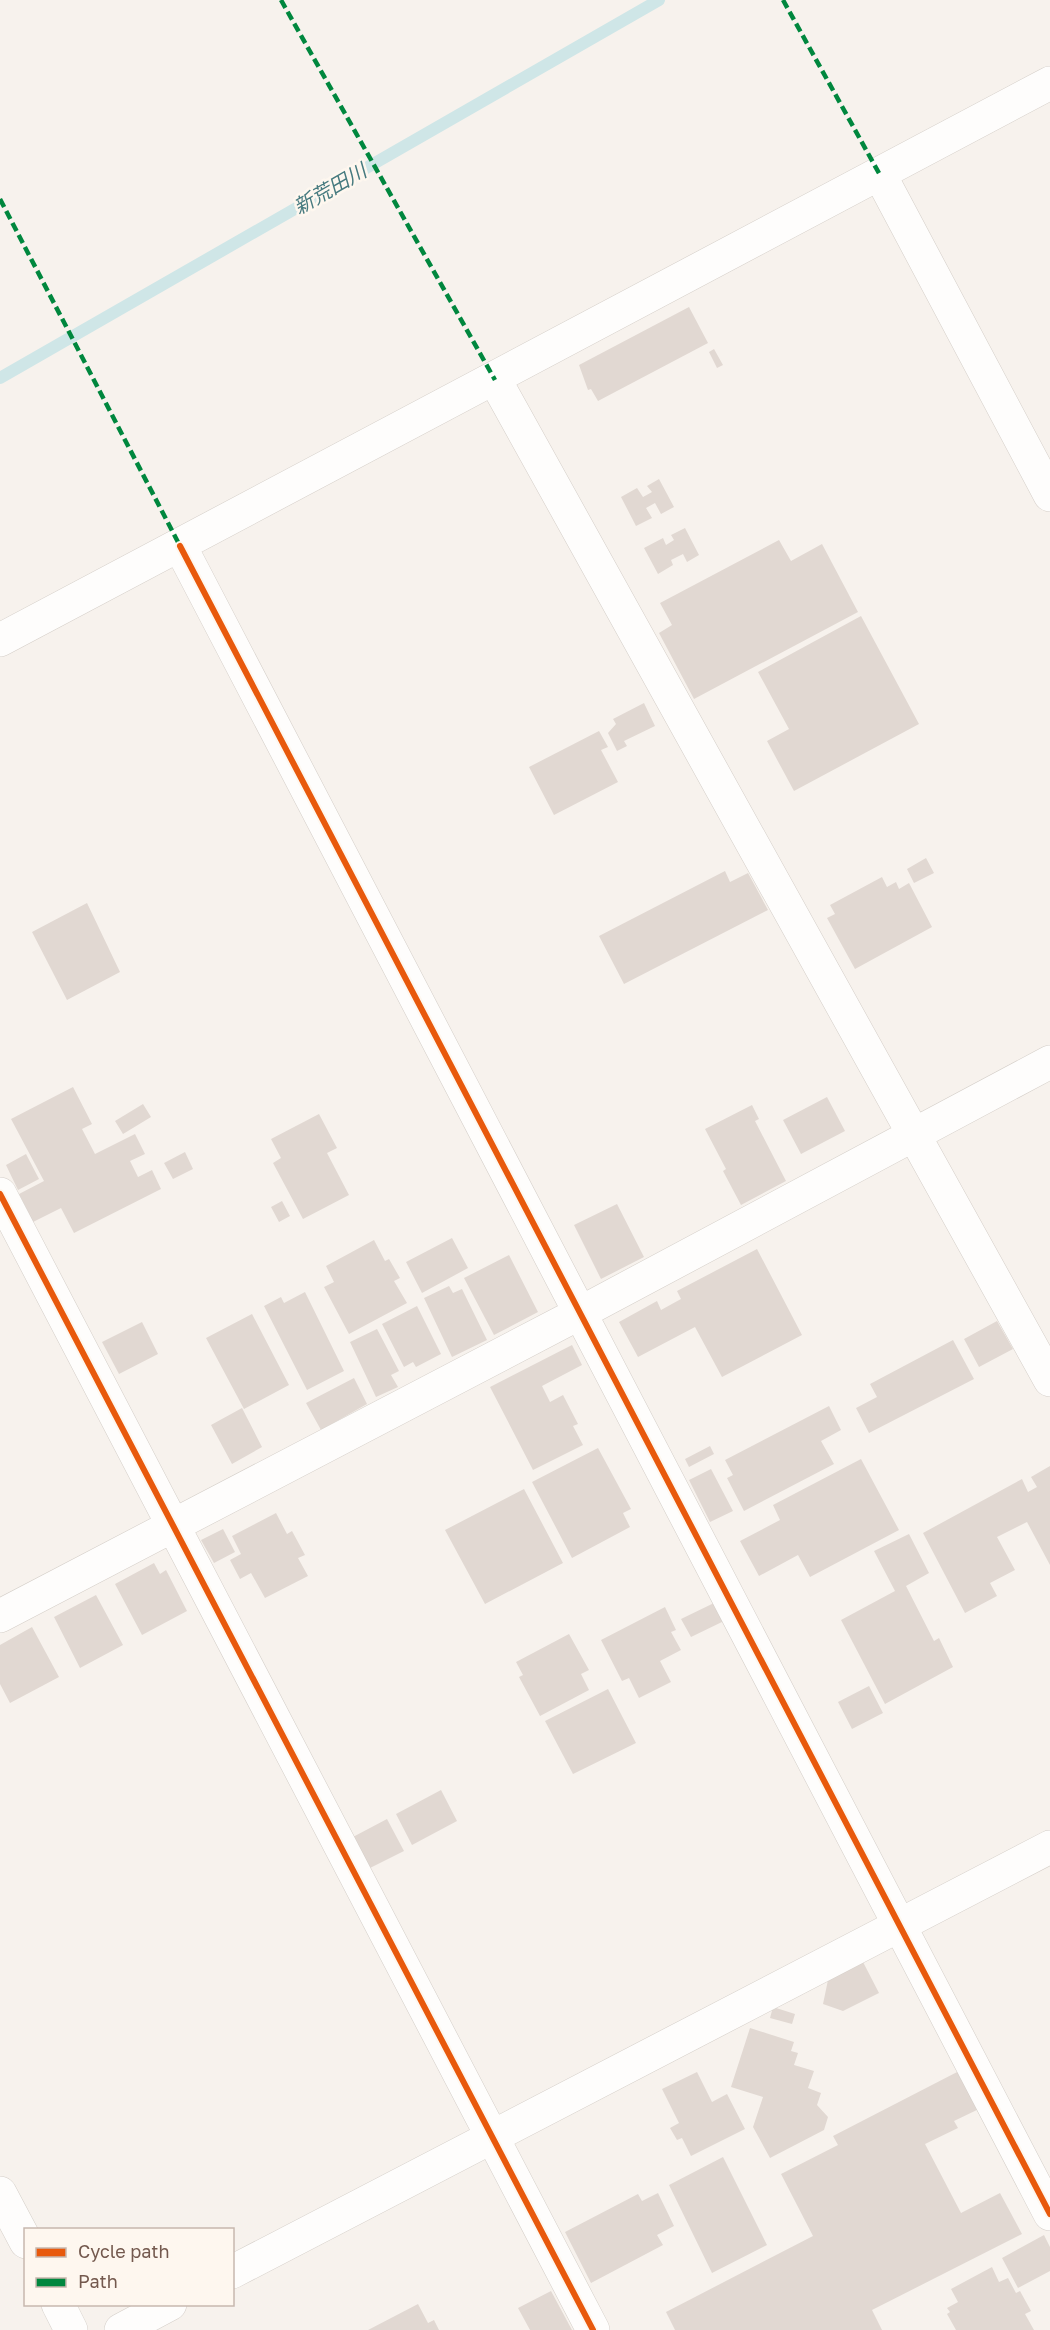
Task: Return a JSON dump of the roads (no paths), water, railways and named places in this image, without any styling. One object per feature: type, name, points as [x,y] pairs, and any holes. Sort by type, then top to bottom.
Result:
[{"type":"street","points":[[0,640],[880,176],[1050,83]]},
{"type":"street","points":[[880,176],[1050,495]]},
{"type":"street","points":[[495,380],[1050,1380]]},
{"type":"street","points":[[180,546],[1050,2214]]},
{"type":"street","points":[[0,1616],[580,1313],[1050,1062]]},
{"type":"street","points":[[0,1194],[593,2330]]},
{"type":"street","points":[[234,2271],[1050,1848]]},
{"type":"street","points":[[0,2193],[24,2238]]},
{"type":"street","points":[[59,2306],[71,2330]]},
{"type":"street","points":[[121,2330],[166,2306]]},
{"type":"waterway","name":"新荒田川","points":[[0,378],[659,0]]}]
